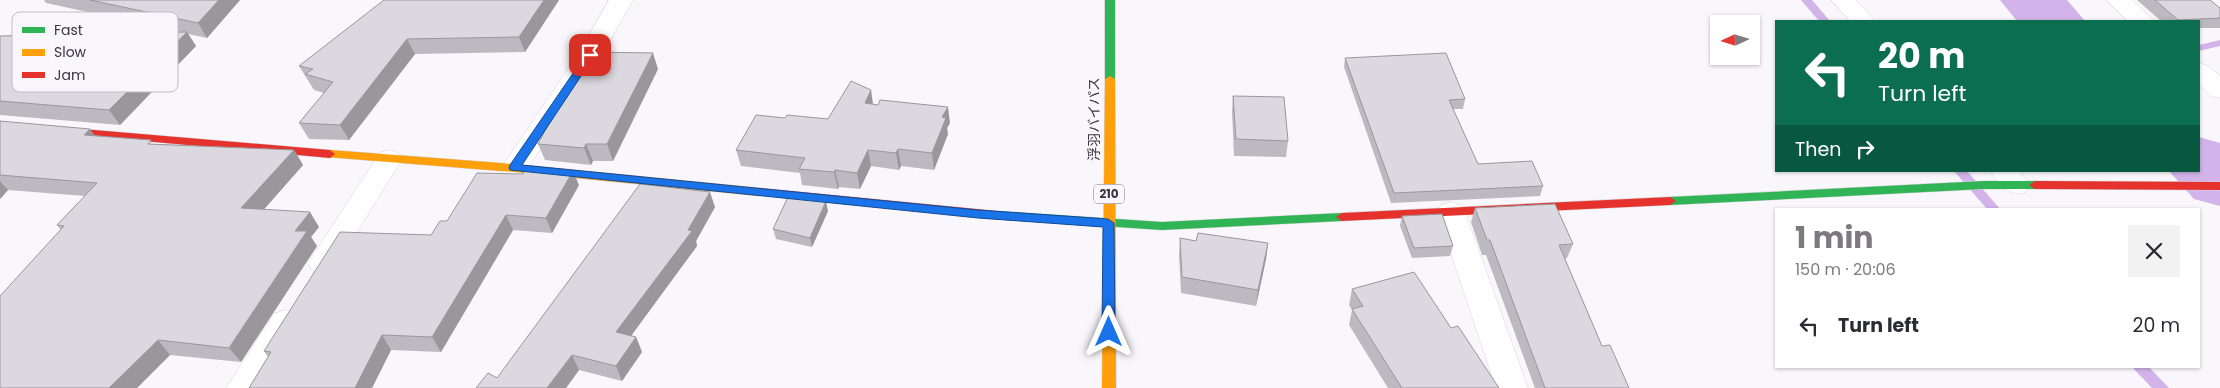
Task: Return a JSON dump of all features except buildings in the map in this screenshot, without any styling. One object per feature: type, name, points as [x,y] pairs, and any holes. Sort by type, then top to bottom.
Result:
[{"type":"main road","name":"浮羽バイパス","points":[[1109,388],[1110,0]]},
{"type":"main road","points":[[0,125],[514,168],[978,214],[1162,226],[1952,186],[2001,180],[2106,185],[2220,186]]},
{"type":"street","points":[[514,168],[590,55],[621,0]]},
{"type":"street","points":[[1842,0],[1861,20]]},
{"type":"street","points":[[2118,0],[2141,20]]},
{"type":"street","points":[[2200,72],[2220,90]]},
{"type":"street","points":[[242,388],[389,159]]},
{"type":"street","points":[[1451,212],[1512,388]]},
{"type":"waterway","points":[[1806,0],[1824,20]]},
{"type":"waterway","points":[[2031,0],[2052,20]]},
{"type":"waterway","points":[[2200,48],[2220,43]]},
{"type":"waterway","points":[[2200,162],[2220,181]]},
{"type":"waterway","points":[[1961,172],[1993,208]]},
{"type":"waterway","points":[[2140,368],[2162,388]]},
{"type":"traffic: fast","points":[[1110,0],[1110,79]]},
{"type":"traffic: fast","points":[[1670,201],[1984,185],[2035,185]]},
{"type":"traffic: fast","points":[[997,215],[1162,226],[1342,217]]},
{"type":"traffic: slow","points":[[1109,388],[1110,79]]},
{"type":"traffic: slow","points":[[330,154],[514,168],[760,192]]},
{"type":"traffic: jam","points":[[0,125],[330,154]]},
{"type":"traffic: jam","points":[[2035,185],[2220,186]]},
{"type":"traffic: jam","points":[[760,192],[997,215]]},
{"type":"traffic: jam","points":[[1342,217],[1670,201]]},
{"type":"route","points":[[590,55],[514,168],[978,214],[1108,223],[1109,332]]}]
